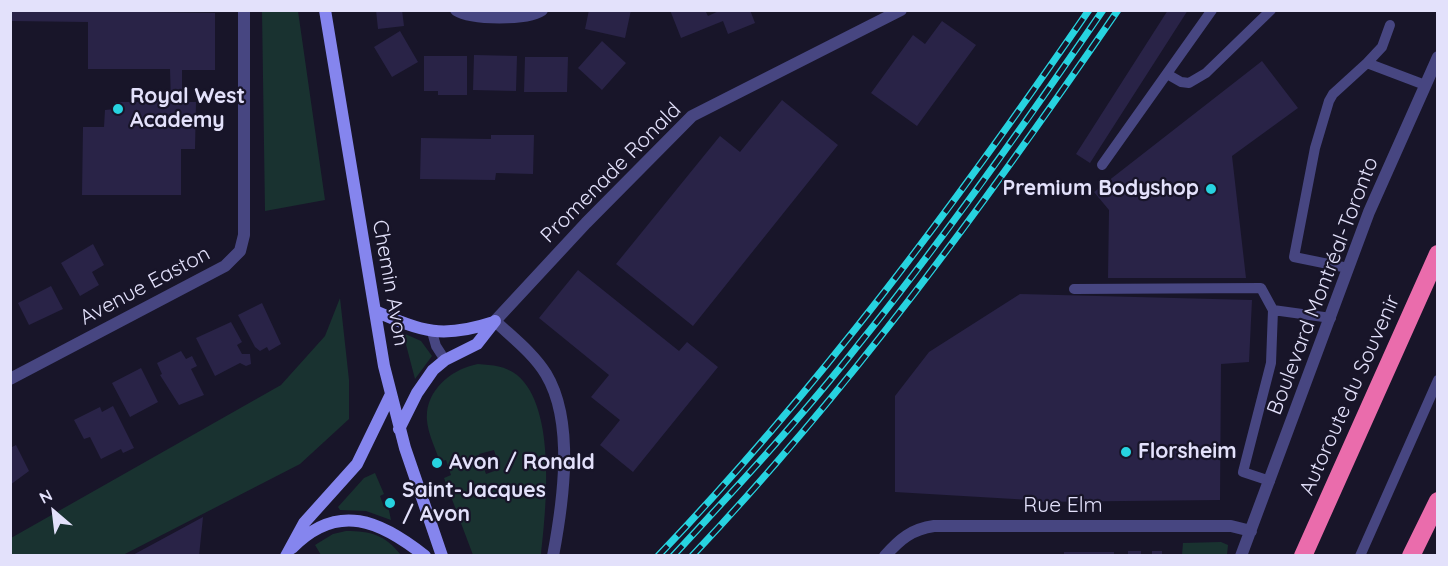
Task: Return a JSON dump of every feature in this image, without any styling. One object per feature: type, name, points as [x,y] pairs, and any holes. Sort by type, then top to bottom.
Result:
[{"type":"highway","name":"Autoroute du Souvenir","points":[[1303,555],[1437,254]]},
{"type":"highway","points":[[1412,555],[1437,501]]},
{"type":"highway","points":[[1423,555],[1437,518]]},
{"type":"main road","name":"Chemin Avon","points":[[325,10],[391,394],[399,429],[423,507],[442,555]]},
{"type":"main road","points":[[375,311],[412,328],[432,332],[466,330],[495,321]]},
{"type":"main road","points":[[399,429],[428,377],[445,360],[477,344],[495,321]]},
{"type":"main road","points":[[391,394],[357,464],[304,523],[286,555],[315,531],[349,520],[383,527],[425,555]]},
{"type":"street","name":"Avenue Easton","points":[[10,379],[218,270],[240,251],[244,226],[244,10]]},
{"type":"street","points":[[456,10],[470,16],[521,17],[543,10]]},
{"type":"street","name":"Promenade Ronald","points":[[495,321],[586,223],[693,116],[712,104],[902,10]]},
{"type":"street","name":"Boulevard Montréal-Toronto","points":[[1241,555],[1380,184],[1437,57]]},
{"type":"street","points":[[495,321],[537,362],[550,382],[557,400],[562,430],[563,464],[553,555]]},
{"type":"street","name":"Rue Elm","points":[[885,555],[905,536],[919,528],[934,526],[1231,526],[1251,531]]},
{"type":"lane","points":[[1102,165],[1212,10]]},
{"type":"lane","points":[[1167,74],[1181,82],[1198,79],[1271,10]]},
{"type":"lane","points":[[1348,268],[1294,257],[1314,148],[1329,101],[1333,94],[1382,47],[1390,25]]},
{"type":"lane","points":[[1367,63],[1425,85]]},
{"type":"lane","points":[[1074,289],[1261,288],[1273,310],[1271,363],[1244,472],[1270,480]]},
{"type":"lane","points":[[1273,310],[1331,318]]},
{"type":"lane","points":[[432,332],[436,346],[445,360]]},
{"type":"lane","points":[[1360,555],[1437,380]]},
{"type":"green space","points":[[262,11],[298,11],[325,200],[265,211]]},
{"type":"green space","points":[[340,298],[349,380],[349,419],[300,464],[123,555],[11,555],[11,538],[281,385],[325,336]]},
{"type":"green space","points":[[403,333],[421,341],[432,356],[415,379]]},
{"type":"green space","points":[[478,364],[494,366],[513,372],[530,390],[538,411],[546,460],[541,555],[473,555],[444,478],[451,475],[446,460],[440,462],[427,418],[429,403],[438,386],[453,374]],"holes":[[[494,450],[500,469],[486,474],[479,454]]]},
{"type":"green space","points":[[375,473],[384,494],[380,496],[384,507],[388,506],[391,520],[366,511],[340,510],[338,507],[364,478]]},
{"type":"green space","points":[[346,531],[370,533],[377,536],[389,543],[401,555],[321,555],[315,545],[333,534]]},
{"type":"green space","points":[[1221,542],[1228,545],[1227,555],[1182,555],[1183,543]]},
{"type":"building","points":[[10,10],[215,13],[215,70],[182,70],[182,102],[196,102],[195,149],[181,149],[181,195],[82,195],[83,127],[104,127],[105,110],[115,109],[115,102],[171,102],[170,69],[88,69],[88,22],[10,21]]},
{"type":"building","points":[[376,10],[402,10],[404,26],[378,29]]},
{"type":"building","points":[[589,10],[631,10],[625,38],[585,29]]},
{"type":"building","points":[[670,10],[705,10],[708,16],[721,10],[750,10],[755,23],[728,34],[723,21],[681,38]]},
{"type":"building","points":[[1168,10],[1188,10],[1090,163],[1076,154]]},
{"type":"building","points":[[942,21],[976,45],[917,126],[871,93],[913,35],[925,44]]},
{"type":"building","points":[[400,31],[418,62],[392,77],[374,47]]},
{"type":"building","points":[[602,41],[626,63],[602,90],[578,68]]},
{"type":"building","points":[[474,55],[517,56],[516,91],[473,90]]},
{"type":"building","points":[[424,56],[467,56],[467,95],[438,95],[438,91],[424,91]]},
{"type":"building","points":[[525,57],[568,57],[567,92],[524,92]]},
{"type":"building","points":[[1262,61],[1298,108],[1232,156],[1246,278],[1108,278],[1109,210],[1094,192]]},
{"type":"building","points":[[782,100],[838,145],[693,326],[616,264],[720,136],[740,152]]},
{"type":"building","points":[[491,135],[534,135],[533,174],[496,173],[495,180],[420,179],[421,138],[491,139]]},
{"type":"building","points":[[93,244],[104,265],[92,272],[99,285],[80,296],[61,263]]},
{"type":"building","points":[[578,270],[679,351],[687,342],[718,367],[633,472],[600,445],[620,420],[591,397],[609,375],[539,318]]},
{"type":"building","points":[[51,286],[63,309],[29,325],[18,303]]},
{"type":"building","points":[[1020,294],[1252,300],[1249,362],[1221,364],[1220,500],[1031,502],[1031,500],[895,492],[895,396],[929,352]]},
{"type":"building","points":[[262,303],[281,344],[269,351],[267,347],[260,351],[255,347],[238,315]]},
{"type":"building","points":[[231,322],[242,342],[237,345],[242,354],[250,354],[251,364],[246,366],[240,363],[215,376],[196,338]]},
{"type":"building","points":[[181,351],[186,359],[192,356],[197,366],[191,369],[204,395],[179,405],[160,375],[162,374],[157,363]]},
{"type":"building","points":[[141,368],[158,402],[130,417],[112,383]]},
{"type":"building","points":[[113,406],[134,448],[123,453],[121,449],[101,459],[90,437],[84,439],[74,420],[100,407],[102,412]]},
{"type":"building","points":[[16,445],[29,471],[10,485],[10,448]]},
{"type":"building","points":[[203,517],[199,556],[131,556]]},
{"type":"building","points":[[1128,551],[1141,551],[1141,556],[1128,556]]},
{"type":"building","points":[[1152,551],[1162,551],[1162,556],[1152,556]]},
{"type":"building","points":[[1064,552],[1114,552],[1114,556],[1064,556]]},
{"type":"railway","points":[[658,556],[775,427],[884,292],[989,153],[1089,10]]},
{"type":"railway","points":[[673,556],[792,425],[891,304],[984,180],[1103,10]]},
{"type":"railway","points":[[692,556],[807,427],[916,292],[1019,152],[1118,10]]},
{"type":"place","name":"Royal West Academy","points":[[118,109]]},
{"type":"place","name":"Premium Bodyshop","points":[[1211,189]]},
{"type":"place","name":"Florsheim","points":[[1126,452]]},
{"type":"place","name":"Avon / Ronald","points":[[437,463]]},
{"type":"place","name":"Saint-Jacques / Avon","points":[[390,503]]}]
